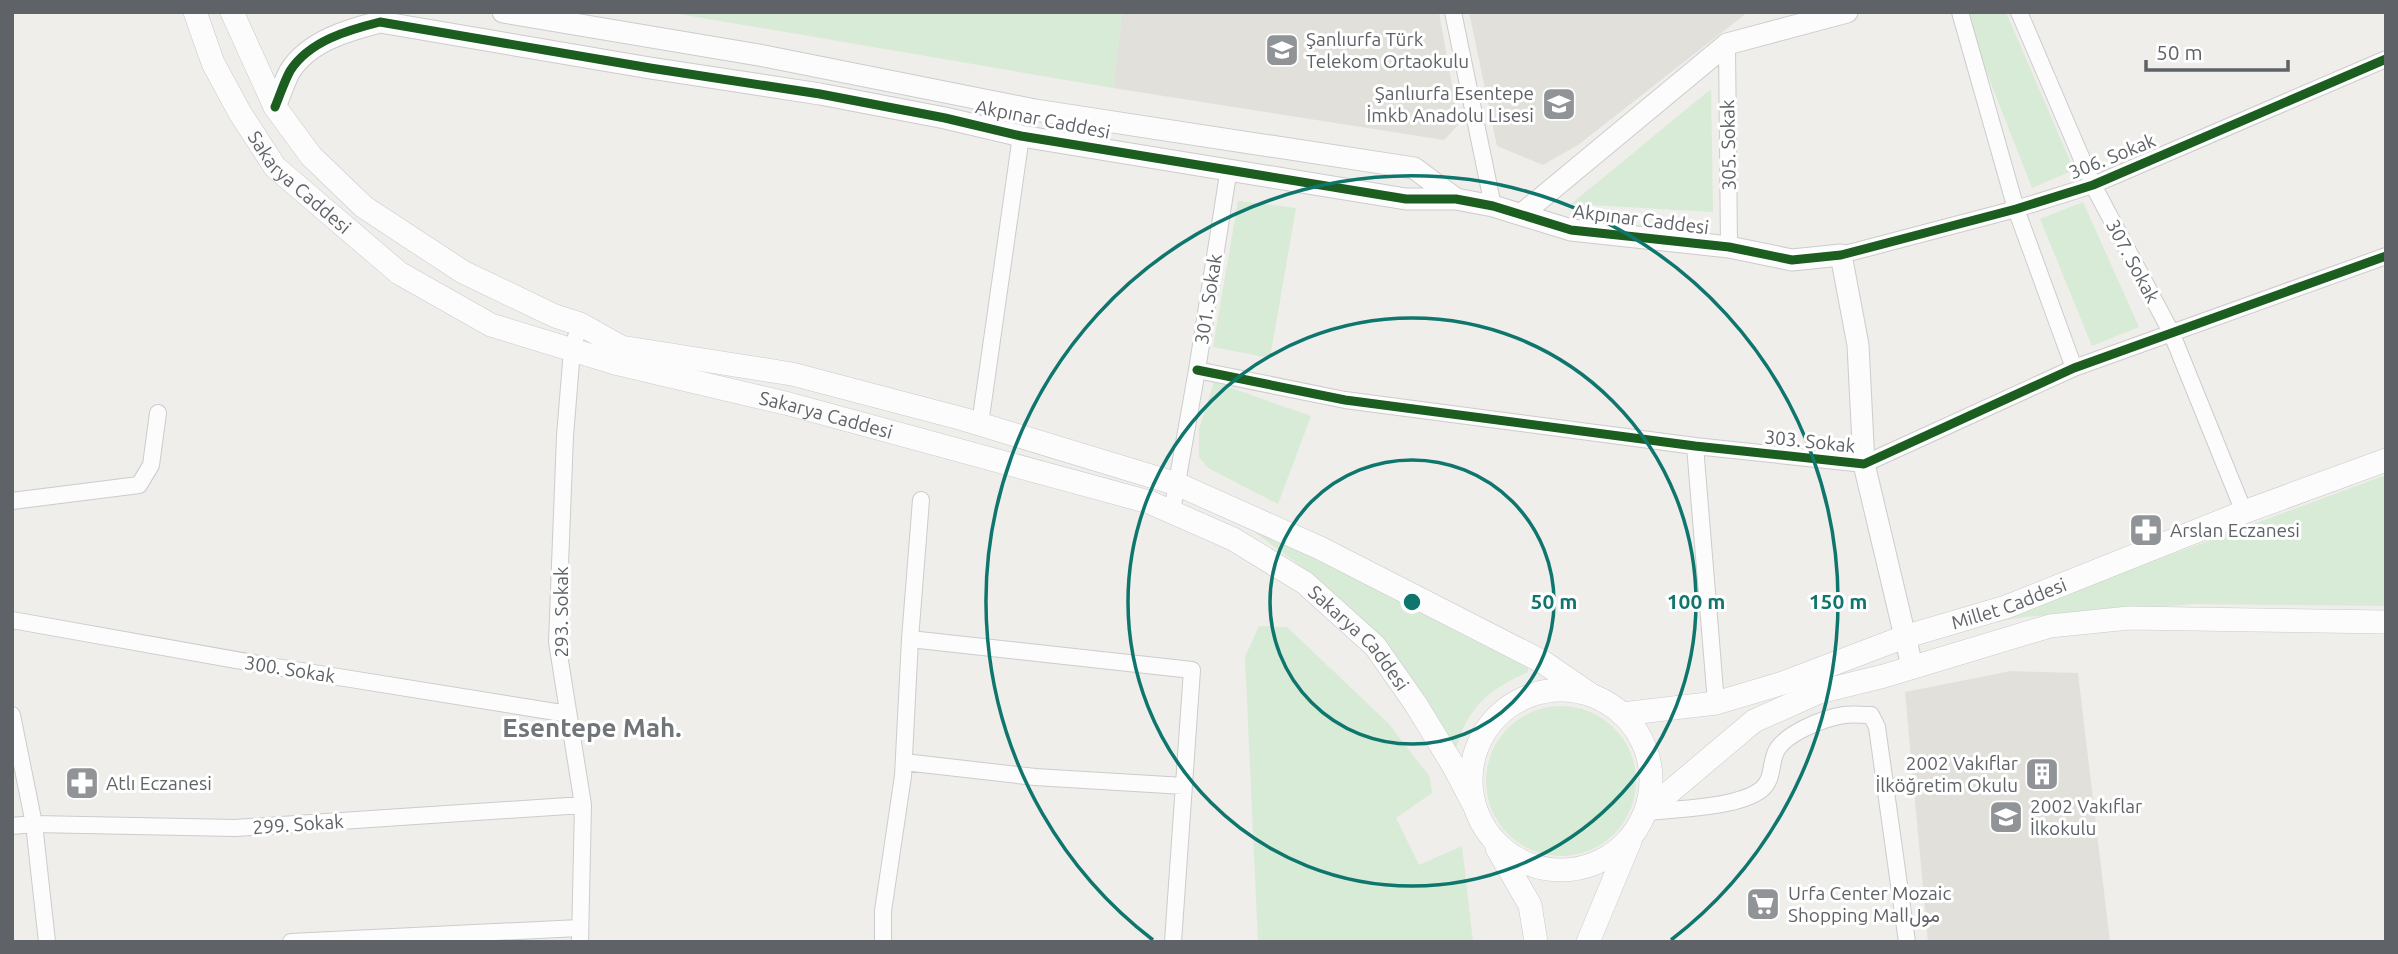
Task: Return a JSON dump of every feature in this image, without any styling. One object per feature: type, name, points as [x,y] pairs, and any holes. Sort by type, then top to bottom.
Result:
[{"type":"main road","name":"Sakarya Caddesi","points":[[195,12],[213,63],[240,113],[275,167],[399,273],[491,325],[615,363],[789,404],[1149,502],[1233,539],[1305,583],[1375,646],[1422,713],[1474,804]]},
{"type":"main road","name":"Sakarya Caddesi","points":[[232,12],[275,107],[311,156],[364,207],[463,272],[555,316],[580,324],[621,346],[780,371],[980,424],[1177,484],[1320,548],[1543,662],[1591,695]]},
{"type":"main road","name":"Millet Caddesi","points":[[1622,713],[1716,703],[1795,678],[1904,638],[2006,607],[2244,512],[2386,460]]},
{"type":"main road","name":"Millet Caddesi","points":[[1646,812],[1755,721],[1819,692],[2049,626],[2129,618],[2386,622]]},
{"type":"main road","points":[[1536,942],[1530,905],[1481,823],[1474,804],[1470,777],[1476,749],[1489,725],[1510,706],[1535,694],[1563,690],[1591,695],[1622,713],[1639,734],[1649,759],[1651,786],[1646,812],[1632,836],[1588,942]]},
{"type":"main road","points":[[1492,839],[1513,856],[1537,867],[1563,870],[1589,866],[1613,854],[1632,836]]},
{"type":"street","name":"Akpınar Caddesi","points":[[503,12],[764,56],[1035,110],[1414,168],[1456,199]]},
{"type":"street","points":[[1453,12],[1493,206]]},
{"type":"street","points":[[1522,214],[1727,44],[1847,12]]},
{"type":"street","points":[[1960,12],[2017,209],[2074,368]]},
{"type":"street","name":"307. Sokak","points":[[2019,12],[2093,185],[2171,332],[2244,512]]},
{"type":"street","name":"Akpınar Caddesi","points":[[275,107],[291,69],[313,48],[342,32],[380,22],[820,94],[1021,136],[1406,199],[1456,199],[1493,206],[1572,230],[1729,247],[1792,260],[1841,255]]},
{"type":"street","name":"305. Sokak","points":[[1727,44],[1729,247]]},
{"type":"street","name":"306. Sokak","points":[[1841,255],[2017,209],[2093,185],[2386,59]]},
{"type":"street","points":[[980,424],[1021,136]]},
{"type":"street","name":"301. Sokak","points":[[1171,512],[1229,168]]},
{"type":"street","points":[[1841,255],[1858,345],[1864,464],[1912,666]]},
{"type":"street","name":"303. Sokak","points":[[1197,370],[1345,400],[1695,446],[1864,464],[2074,368],[2386,256]]},
{"type":"street","name":"293. Sokak","points":[[580,324],[572,350],[565,436],[557,642],[583,805],[580,935]]},
{"type":"street","points":[[12,501],[139,485],[151,465],[158,413]]},
{"type":"street","points":[[1695,446],[1716,703]]},
{"type":"street","points":[[883,942],[883,911],[904,762],[910,639],[922,500]]},
{"type":"street","name":"300. Sokak","points":[[12,620],[270,666],[568,714]]},
{"type":"street","points":[[910,639],[1192,670],[1173,942]]},
{"type":"street","points":[[12,715],[34,824],[47,942]]},
{"type":"street","points":[[1646,812],[1725,804],[1761,790],[1770,778],[1775,752],[1791,735],[1814,724],[1842,716],[1871,715],[1877,727],[1907,942]]},
{"type":"street","points":[[904,762],[1035,777],[1184,786]]},
{"type":"street","name":"299. Sokak","points":[[12,826],[34,824],[235,828],[583,805]]},
{"type":"street","points":[[291,942],[580,935]]},
{"type":"shaded area","name":"Şanlıurfa Türk Telekom Ortaokulu","points":[[1122,12],[1439,12],[1459,124],[1444,140],[1113,88]]},
{"type":"shaded area","name":"Şanlıurfa Esentepe İmkb Anadolu Lisesi","points":[[1469,12],[1748,12],[1578,145],[1543,165],[1497,146]]},
{"type":"shaded area","name":"2002 Vakıflar İlkokulu","points":[[2011,671],[2078,673],[2110,942],[1928,942],[1905,692]]},
{"type":"green space","points":[[668,12],[1122,12],[1113,88]]},
{"type":"green space","points":[[1963,12],[2006,12],[2074,170],[2032,188]]},
{"type":"green space","points":[[1711,89],[1713,212],[1571,204]]},
{"type":"green space","points":[[1238,201],[1296,208],[1270,358],[1213,347]]},
{"type":"green space","points":[[2083,202],[2139,327],[2092,346],[2040,219]]},
{"type":"green space","points":[[1214,382],[1311,416],[1278,504],[1208,468],[1199,457],[1199,429]]},
{"type":"green space","points":[[2386,475],[2386,606],[2195,604],[2024,617],[1961,628],[2070,592]]},
{"type":"green space","points":[[1250,525],[1528,667],[1528,672],[1507,682],[1482,701],[1468,718],[1455,750],[1396,656],[1374,631],[1298,564],[1257,534]]},
{"type":"green space","points":[[1259,626],[1287,627],[1388,723],[1430,777],[1432,793],[1396,818],[1419,865],[1462,846],[1473,942],[1258,942],[1245,657]]},
{"type":"green space","points":[[1561,706],[1590,712],[1614,728],[1630,752],[1636,781],[1630,810],[1614,834],[1590,850],[1561,856],[1532,850],[1508,834],[1492,810],[1486,781],[1492,752],[1508,728],[1532,712]]},
{"type":"cycle path","points":[[275,107],[290,71],[308,52],[330,38],[380,22],[820,94],[1021,136],[1406,199],[1456,199],[1493,206],[1571,230],[1729,247],[1792,260],[1841,255],[2016,209],[2093,185],[2386,59]]},
{"type":"cycle path","points":[[1197,370],[1345,400],[1695,446],[1864,464],[2074,368],[2386,256]]},
{"type":"place","name":"Şanlıurfa Türk Telekom Ortaokulu","points":[[1282,50]]},
{"type":"place","name":"Şanlıurfa Esentepe İmkb Anadolu Lisesi","points":[[1559,104]]},
{"type":"place","name":"Arslan Eczanesi","points":[[2146,530]]},
{"type":"place","name":"2002 Vakıflar İlköğretim Okulu","points":[[2042,774]]},
{"type":"place","name":"Atlı Eczanesi","points":[[82,783]]},
{"type":"place","name":"2002 Vakıflar İlkokulu","points":[[2006,817]]},
{"type":"place","name":"Urfa Center Mozaic Shopping Mallمول","points":[[1763,904]]},
{"type":"district","name":"Esentepe Mah.","points":[[592,728]]}]
